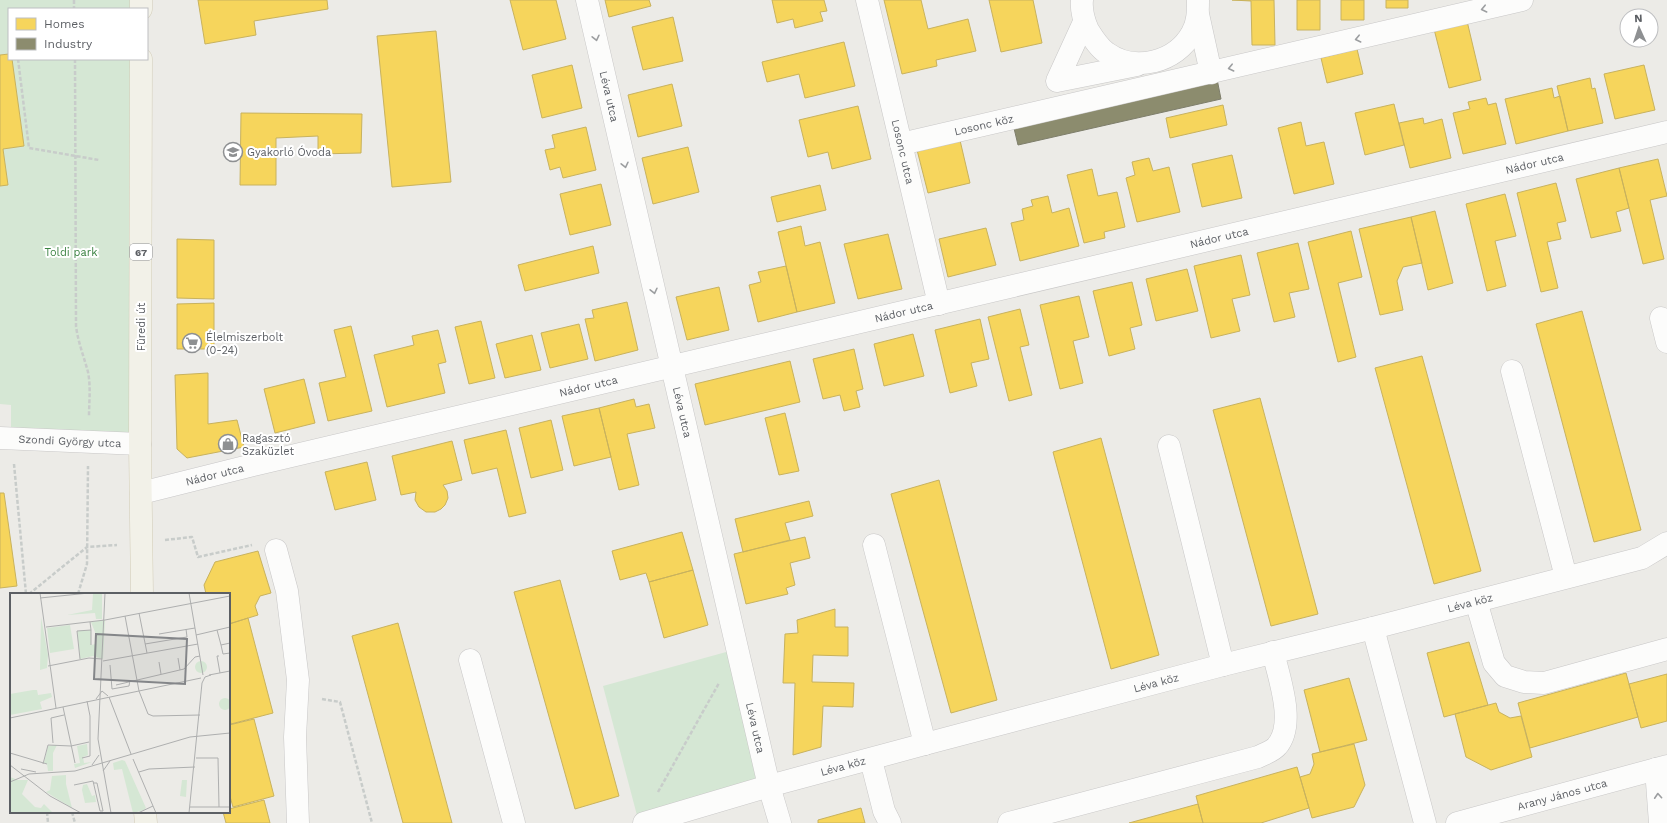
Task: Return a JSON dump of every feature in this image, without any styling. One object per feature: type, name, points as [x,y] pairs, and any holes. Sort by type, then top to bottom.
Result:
[{"type":"main road","name":"Füredi út","points":[[141,60],[140,444],[142,593]]},
{"type":"street","name":"Léva utca","points":[[587,0],[737,650],[769,786],[780,823]]},
{"type":"street","name":"Losonc utca","points":[[867,0],[940,304]]},
{"type":"street","points":[[1082,0],[1084,22],[1093,39],[1107,53],[1125,61],[1154,61],[1180,48],[1192,33],[1198,7]]},
{"type":"street","name":"Losonc köz","points":[[901,144],[1522,0]]},
{"type":"street","points":[[1198,7],[1211,73]]},
{"type":"street","points":[[1044,110],[1084,22]]},
{"type":"street","points":[[1057,81],[1206,49]]},
{"type":"street","name":"Nádor utca","points":[[141,493],[253,465],[1667,132]]},
{"type":"street","points":[[1661,318],[1667,342]]},
{"type":"street","points":[[1512,370],[1566,577]]},
{"type":"street","name":"Szondi György utca","points":[[6,438],[140,444]]},
{"type":"street","points":[[1169,446],[1223,665]]},
{"type":"street","name":"Léva köz","points":[[657,821],[769,786],[871,760],[925,744],[1273,652],[1373,628],[1642,558],[1667,543]]},
{"type":"street","points":[[874,545],[925,744]]},
{"type":"street","points":[[267,547],[288,591],[298,680],[295,737],[298,823]]},
{"type":"street","points":[[1476,601],[1494,663],[1505,676],[1524,682],[1544,683],[1667,649]]},
{"type":"street","points":[[1373,628],[1425,823]]},
{"type":"street","points":[[1009,823],[1258,757],[1277,746],[1286,731],[1287,715],[1273,652]]},
{"type":"street","points":[[470,660],[514,823]]},
{"type":"street","points":[[871,760],[884,811],[890,823]]},
{"type":"street","points":[[1660,823],[1661,768]]},
{"type":"street","name":"Arany János utca","points":[[1457,823],[1661,768]]},
{"type":"path","points":[[18,60],[29,148],[99,160]]},
{"type":"path","points":[[75,60],[76,326],[78,341],[88,372],[89,386],[87,564],[78,593]]},
{"type":"path","points":[[6,438],[26,593]]},
{"type":"path","points":[[30,593],[87,547],[192,537],[198,557],[267,547]]},
{"type":"path","points":[[656,795],[737,650]]},
{"type":"path","points":[[340,702],[372,823]]},
{"type":"path","points":[[47,813],[48,823]]},
{"type":"path","points":[[72,813],[75,823]]},
{"type":"green space","points":[[0,0],[141,0],[141,8],[8,8],[8,54],[0,55]]},
{"type":"green space","name":"Toldi park","points":[[12,60],[141,60],[140,444],[11,438],[11,405],[0,404],[0,186],[8,184],[3,149],[24,146]]},
{"type":"green space","points":[[737,649],[769,786],[639,823],[603,686]]},
{"type":"building: Homes","points":[[198,0],[327,0],[328,9],[254,21],[256,35],[205,44]]},
{"type":"building: Homes","points":[[510,0],[556,0],[566,39],[523,50]]},
{"type":"building: Homes","points":[[605,0],[649,0],[651,6],[609,17]]},
{"type":"building: Homes","points":[[772,0],[824,0],[827,11],[820,12],[823,21],[795,28],[793,19],[777,23]]},
{"type":"building: Homes","points":[[884,0],[921,0],[928,29],[968,19],[976,51],[936,60],[937,66],[902,74]]},
{"type":"building: Homes","points":[[989,0],[1033,0],[1042,43],[1001,52]]},
{"type":"building: Homes","points":[[1232,0],[1274,0],[1275,45],[1252,45],[1251,1]]},
{"type":"building: Homes","points":[[1297,0],[1320,0],[1320,30],[1297,30]]},
{"type":"building: Homes","points":[[1341,0],[1364,0],[1364,20],[1341,20]]},
{"type":"building: Homes","points":[[1386,0],[1408,0],[1408,8],[1386,8]]},
{"type":"building: Homes","points":[[673,17],[683,61],[643,70],[632,27]]},
{"type":"building: Homes","points":[[1467,21],[1481,80],[1449,88],[1434,29]]},
{"type":"building: Homes","points":[[436,31],[451,182],[392,187],[377,36]]},
{"type":"building: Homes","points":[[844,42],[855,86],[805,98],[799,74],[767,82],[762,62]]},
{"type":"building: Homes","points":[[1357,49],[1363,74],[1327,83],[1321,58]]},
{"type":"building: Homes","points":[[8,54],[8,60],[12,60],[24,146],[3,149],[8,185],[0,186],[0,55]]},
{"type":"building: Homes","points":[[572,65],[582,108],[542,118],[532,75]]},
{"type":"building: Homes","points":[[1644,65],[1655,110],[1615,119],[1604,74]]},
{"type":"building: Homes","points":[[1590,78],[1592,89],[1595,88],[1603,123],[1568,131],[1557,86]]},
{"type":"building: Homes","points":[[672,84],[682,126],[638,137],[628,95]]},
{"type":"building: Homes","points":[[1552,88],[1554,98],[1560,96],[1568,131],[1516,144],[1505,99]]},
{"type":"building: Homes","points":[[1486,98],[1488,105],[1496,103],[1506,144],[1463,154],[1453,113],[1470,109],[1468,102]]},
{"type":"building: Homes","points":[[1394,104],[1404,145],[1365,155],[1355,113]]},
{"type":"building: Homes","points":[[1223,105],[1227,125],[1170,138],[1166,118]]},
{"type":"building: Homes","points":[[858,106],[871,159],[832,169],[828,152],[808,157],[799,120]]},
{"type":"building: Homes","points":[[241,113],[362,114],[361,153],[318,154],[318,136],[276,138],[276,185],[240,185]]},
{"type":"building: Homes","points":[[1423,118],[1424,124],[1442,119],[1451,158],[1410,168],[1399,123]]},
{"type":"building: Homes","points":[[1301,122],[1306,146],[1324,142],[1334,184],[1294,194],[1278,128]]},
{"type":"building: Homes","points":[[586,127],[596,170],[563,178],[560,167],[550,170],[545,150],[555,148],[552,135]]},
{"type":"building: Homes","points":[[959,136],[970,183],[928,193],[916,146]]},
{"type":"building: Homes","points":[[688,147],[699,192],[653,204],[642,158]]},
{"type":"building: Homes","points":[[1232,155],[1242,198],[1202,207],[1192,164]]},
{"type":"building: Homes","points":[[1149,158],[1153,171],[1169,167],[1180,212],[1137,222],[1126,178],[1135,175],[1132,162]]},
{"type":"building: Homes","points":[[1658,159],[1667,196],[1650,200],[1664,259],[1643,264],[1619,168]]},
{"type":"building: Homes","points":[[1619,168],[1629,208],[1616,212],[1621,231],[1591,238],[1576,179]]},
{"type":"building: Homes","points":[[1092,169],[1098,196],[1117,192],[1125,227],[1104,232],[1105,238],[1084,243],[1067,175]]},
{"type":"building: Homes","points":[[1556,183],[1566,221],[1557,223],[1561,239],[1547,242],[1558,288],[1541,292],[1517,193]]},
{"type":"building: Homes","points":[[601,184],[611,225],[570,235],[560,194]]},
{"type":"building: Homes","points":[[820,185],[826,210],[777,222],[771,197]]},
{"type":"building: Homes","points":[[1505,194],[1516,236],[1495,241],[1506,286],[1487,291],[1466,204]]},
{"type":"building: Homes","points":[[1048,196],[1052,213],[1069,208],[1079,246],[1020,261],[1011,223],[1024,220],[1022,209],[1033,206],[1031,200]]},
{"type":"building: Homes","points":[[1435,211],[1453,283],[1428,290],[1411,217]]},
{"type":"building: Homes","points":[[1411,217],[1422,263],[1403,267],[1397,281],[1403,310],[1380,315],[1359,229]]},
{"type":"building: Homes","points":[[801,226],[805,246],[820,242],[835,303],[797,312],[778,232]]},
{"type":"building: Homes","points":[[986,228],[996,265],[948,277],[939,239]]},
{"type":"building: Homes","points":[[1351,231],[1362,277],[1338,283],[1356,357],[1338,362],[1308,242]]},
{"type":"building: Homes","points":[[888,234],[902,289],[858,299],[844,244]]},
{"type":"building: Homes","points":[[177,239],[214,240],[214,299],[177,298]]},
{"type":"building: Homes","points":[[1298,243],[1309,289],[1289,293],[1295,317],[1274,322],[1257,253]]},
{"type":"building: Homes","points":[[593,246],[599,273],[525,291],[518,265]]},
{"type":"building: Homes","points":[[1241,255],[1250,295],[1232,299],[1240,331],[1211,338],[1194,266]]},
{"type":"building: Homes","points":[[786,266],[797,312],[758,322],[749,285],[761,282],[758,272]]},
{"type":"building: Homes","points":[[1187,269],[1198,311],[1156,321],[1146,279]]},
{"type":"building: Homes","points":[[1132,282],[1142,325],[1130,328],[1135,349],[1109,356],[1093,291]]},
{"type":"building: Homes","points":[[719,287],[729,330],[687,340],[676,297]]},
{"type":"building: Homes","points":[[1079,296],[1089,337],[1073,341],[1083,383],[1060,389],[1040,305]]},
{"type":"building: Homes","points":[[627,302],[638,350],[595,361],[585,319],[594,318],[592,310]]},
{"type":"building: Homes","points":[[214,303],[214,349],[177,349],[177,304]]},
{"type":"building: Homes","points":[[1020,309],[1029,345],[1020,347],[1032,395],[1009,401],[988,317]]},
{"type":"building: Homes","points":[[1582,311],[1641,530],[1594,542],[1536,324]]},
{"type":"building: Homes","points":[[980,319],[989,359],[971,363],[977,386],[950,393],[935,330]]},
{"type":"building: Homes","points":[[481,321],[495,378],[469,384],[455,327]]},
{"type":"building: Homes","points":[[579,324],[588,359],[550,368],[541,333]]},
{"type":"building: Homes","points":[[351,326],[372,411],[328,421],[319,383],[346,377],[334,330]]},
{"type":"building: Homes","points":[[438,330],[446,362],[438,364],[445,393],[387,407],[374,355],[414,345],[412,336]]},
{"type":"building: Homes","points":[[913,334],[924,376],[884,386],[874,344]]},
{"type":"building: Homes","points":[[532,335],[541,370],[505,378],[496,344]]},
{"type":"building: Homes","points":[[854,349],[863,389],[856,391],[860,407],[844,411],[840,395],[823,399],[813,359]]},
{"type":"building: Homes","points":[[1422,356],[1481,571],[1434,584],[1375,368]]},
{"type":"building: Homes","points":[[790,361],[800,402],[705,425],[695,384]]},
{"type":"building: Homes","points":[[208,373],[208,424],[237,420],[244,447],[187,458],[177,449],[175,375]]},
{"type":"building: Homes","points":[[304,379],[315,423],[275,433],[264,389]]},
{"type":"building: Homes","points":[[1260,398],[1318,614],[1271,626],[1213,410]]},
{"type":"building: Homes","points":[[634,399],[636,407],[649,404],[655,428],[627,434],[639,485],[619,490],[599,408]]},
{"type":"building: Homes","points":[[599,408],[611,457],[574,466],[562,416]]},
{"type":"building: Homes","points":[[785,413],[799,471],[779,475],[765,418]]},
{"type":"building: Homes","points":[[551,420],[563,470],[531,478],[519,428]]},
{"type":"building: Homes","points":[[506,430],[526,513],[509,517],[497,468],[472,474],[464,440]]},
{"type":"building: Homes","points":[[1101,438],[1159,655],[1111,669],[1053,452]]},
{"type":"building: Homes","points":[[452,441],[462,480],[443,485],[447,491],[448,498],[445,505],[435,512],[426,512],[419,507],[415,500],[416,492],[401,495],[392,456]]},
{"type":"building: Homes","points":[[367,462],[376,500],[335,510],[325,472]]},
{"type":"building: Homes","points":[[939,480],[997,700],[951,713],[891,494]]},
{"type":"building: Homes","points":[[0,493],[4,493],[17,586],[0,588]]},
{"type":"building: Homes","points":[[809,501],[813,516],[785,523],[790,540],[743,552],[735,519]]},
{"type":"building: Homes","points":[[682,532],[693,570],[649,582],[646,573],[620,580],[612,551]]},
{"type":"building: Homes","points":[[805,537],[810,558],[790,563],[795,585],[786,588],[788,594],[746,604],[734,554]]},
{"type":"building: Homes","points":[[258,551],[271,593],[260,596],[255,606],[258,615],[230,624],[230,593],[206,593],[204,585],[215,562]]},
{"type":"building: Homes","points":[[693,570],[708,625],[664,638],[649,582]]},
{"type":"building: Homes","points":[[560,580],[619,796],[575,809],[514,592]]},
{"type":"building: Homes","points":[[835,609],[835,627],[848,627],[848,656],[813,655],[812,682],[854,683],[853,707],[823,706],[821,747],[793,755],[795,683],[783,683],[785,634],[798,633],[797,620]]},
{"type":"building: Homes","points":[[248,618],[273,713],[231,724],[230,720],[230,624]]},
{"type":"building: Homes","points":[[398,623],[452,823],[403,823],[352,636]]},
{"type":"building: Homes","points":[[1469,642],[1488,705],[1444,717],[1427,653]]},
{"type":"building: Homes","points":[[1626,673],[1638,717],[1530,748],[1518,703]]},
{"type":"building: Homes","points":[[1667,674],[1667,721],[1641,728],[1629,684]]},
{"type":"building: Homes","points":[[1349,678],[1367,740],[1320,752],[1304,690]]},
{"type":"building: Homes","points":[[1496,703],[1499,712],[1510,718],[1521,716],[1532,757],[1491,770],[1466,757],[1455,714]]},
{"type":"building: Homes","points":[[254,719],[274,796],[233,807],[230,796],[230,725]]},
{"type":"building: Homes","points":[[1354,744],[1365,785],[1354,807],[1312,818],[1300,777],[1310,774],[1314,764],[1312,754]]},
{"type":"building: Homes","points":[[1297,767],[1309,808],[1261,823],[1203,823],[1196,796]]},
{"type":"building: Homes","points":[[264,800],[270,823],[226,823],[223,813],[230,813],[230,809]]},
{"type":"building: Homes","points":[[1198,804],[1203,823],[1129,823]]},
{"type":"building: Homes","points":[[861,808],[865,823],[818,823],[818,820]]},
{"type":"building: Industry","points":[[1217,79],[1221,99],[1018,145],[1013,124]]},
{"type":"place","name":"Gyakorló Óvoda","points":[[233,152]]},
{"type":"place","name":"Élelmiszerbolt (0-24)","points":[[192,343]]},
{"type":"place","name":"Ragasztó Szaküzlet","points":[[228,444]]}]
